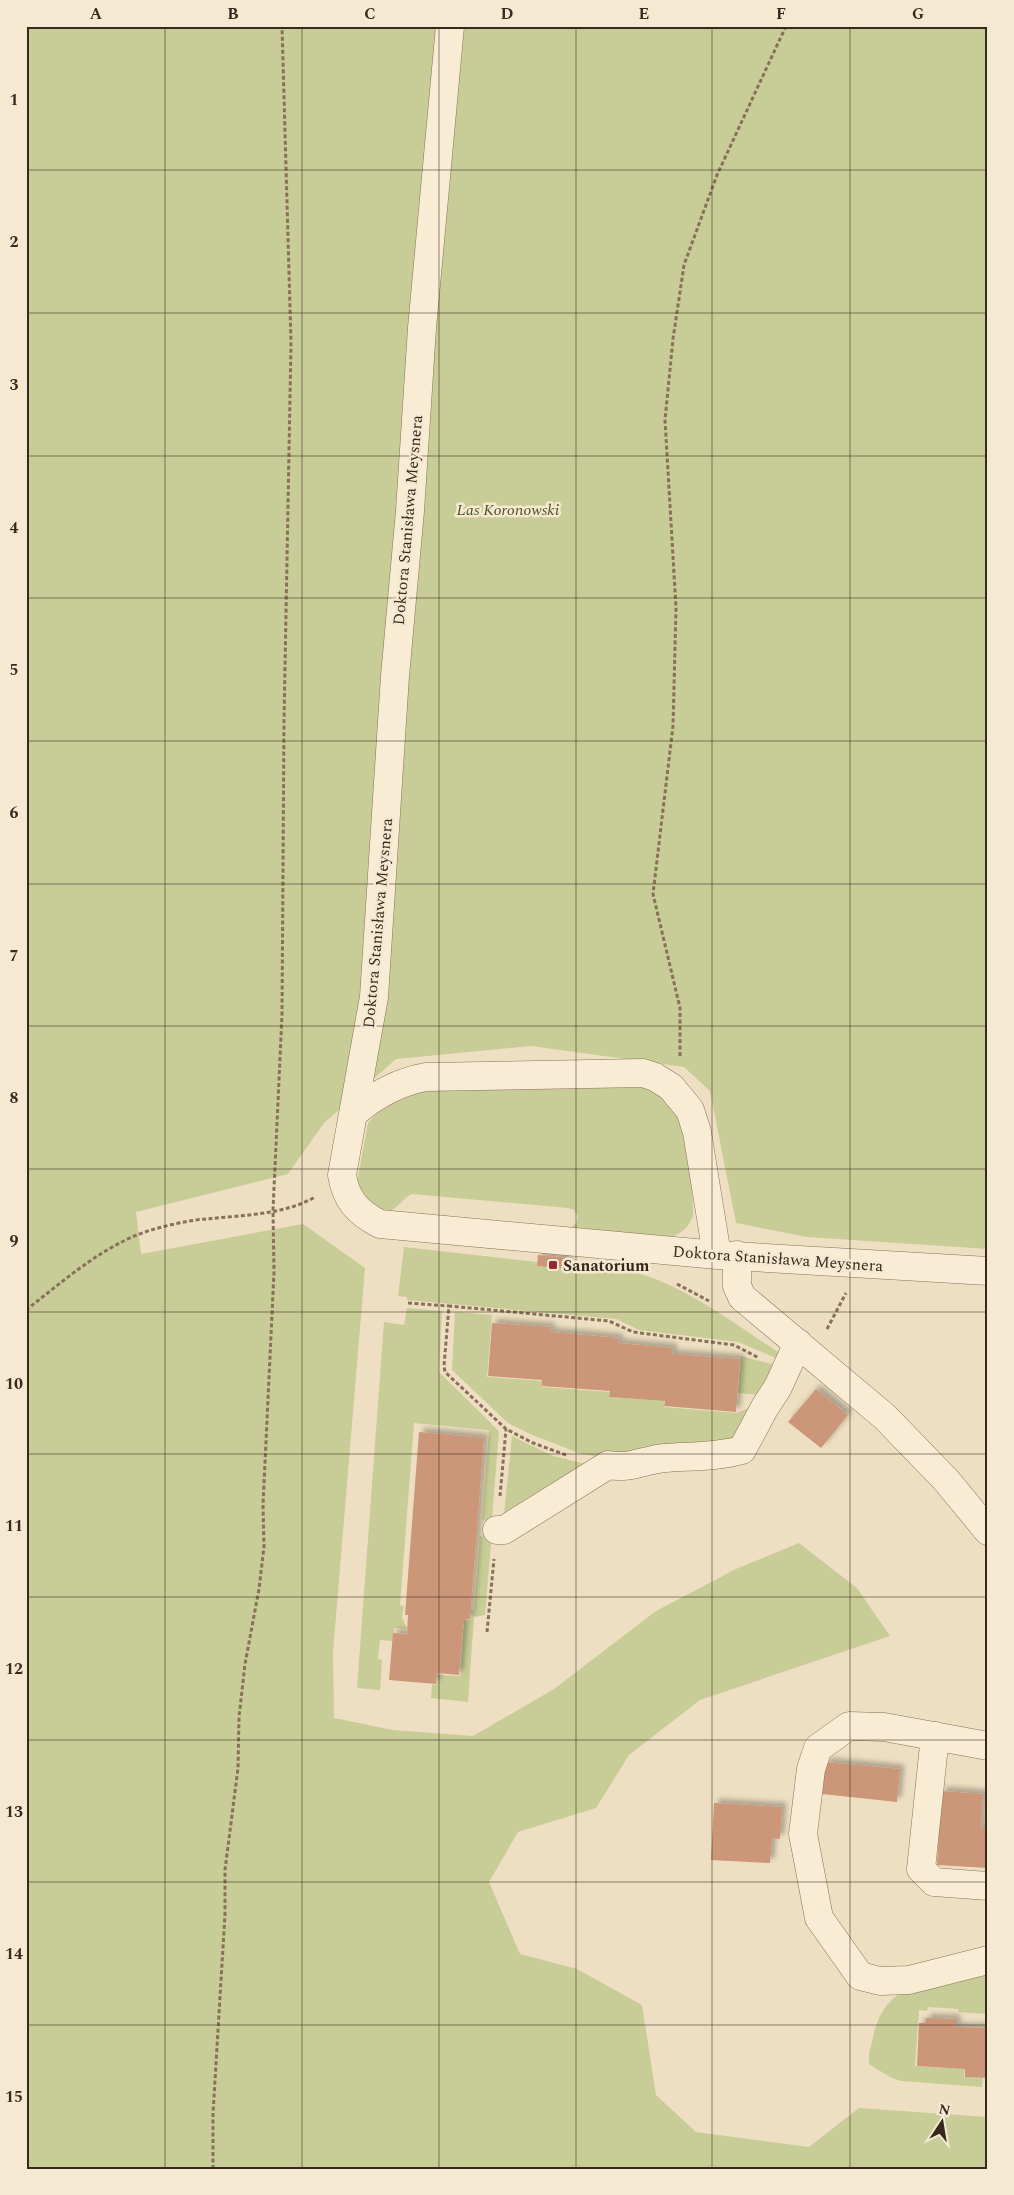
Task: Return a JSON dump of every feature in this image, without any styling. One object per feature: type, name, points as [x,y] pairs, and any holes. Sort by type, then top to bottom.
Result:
[{"type":"street","name":"Doktora Stanisława Meysnera","points":[[450,26],[421,337],[410,511],[395,676],[374,997],[342,1175],[344,1189],[357,1210],[365,1217],[380,1224],[727,1255],[988,1271]]},
{"type":"street","points":[[354,1113],[368,1101],[390,1088],[426,1077],[642,1073],[654,1077],[671,1087],[690,1110],[727,1255],[742,1297],[793,1355],[885,1417],[946,1480],[987,1530]]},
{"type":"street","points":[[497,1530],[504,1530],[608,1465],[623,1467],[663,1458],[718,1456],[742,1450],[793,1355]]},
{"type":"street","points":[[988,1746],[884,1727],[849,1726],[818,1748],[810,1769],[803,1834],[819,1918],[860,1976],[880,1981],[909,1980],[988,1960]]},
{"type":"street","points":[[935,1736],[921,1869],[934,1882],[988,1886]]},
{"type":"path","points":[[213,2169],[213,2114],[225,1914],[225,1870],[238,1768],[239,1717],[245,1664],[259,1589],[264,1547],[263,1506],[274,1272],[273,1210],[282,1015],[284,722],[291,342],[282,26]]},
{"type":"path","points":[[680,1098],[680,1008],[653,894],[673,726],[676,608],[665,420],[673,339],[684,265],[717,175],[786,26]]},
{"type":"path","points":[[26,1310],[94,1258],[150,1230],[206,1219],[243,1216],[308,1201],[324,1192],[342,1175]]},
{"type":"path","points":[[408,1303],[609,1321],[633,1332],[734,1345],[744,1348],[752,1356],[793,1355]]},
{"type":"path","points":[[449,1306],[444,1366],[449,1375],[506,1429],[533,1443],[567,1455],[608,1465]]},
{"type":"green space","name":"Las Koronowski","points":[[26,26],[988,26],[988,1249],[807,1237],[736,1223],[710,1091],[684,1067],[531,1046],[396,1059],[324,1123],[288,1174],[136,1212],[141,1254],[303,1224],[365,1268],[333,1652],[334,1718],[393,1730],[473,1736],[554,1689],[656,1611],[736,1569],[799,1543],[857,1588],[890,1636],[700,1700],[629,1755],[596,1808],[518,1832],[489,1882],[520,1954],[577,1969],[642,2005],[656,2095],[696,2132],[809,2147],[859,2108],[988,2117],[988,2169],[26,2169]]},
{"type":"green space","points":[[636,1085],[664,1099],[673,1107],[679,1116],[686,1139],[693,1216],[683,1230],[667,1239],[569,1229],[577,1222],[578,1216],[574,1210],[568,1208],[412,1194],[393,1210],[378,1210],[368,1203],[358,1187],[357,1182],[368,1123],[390,1103],[424,1089]]},
{"type":"green space","points":[[404,1247],[537,1262],[537,1266],[567,1269],[568,1265],[602,1268],[647,1276],[690,1295],[780,1353],[776,1358],[738,1342],[639,1330],[616,1319],[407,1300],[407,1297],[398,1296]]},
{"type":"green space","points":[[407,1308],[442,1311],[439,1372],[499,1431],[492,1518],[487,1521],[482,1520],[489,1430],[414,1423],[400,1605],[404,1606],[402,1617],[407,1629],[394,1628],[393,1641],[380,1640],[378,1659],[382,1660],[380,1690],[357,1688],[384,1322],[404,1325]]},
{"type":"green space","points":[[455,1312],[492,1315],[487,1377],[542,1381],[542,1387],[610,1392],[609,1397],[664,1401],[664,1407],[736,1413],[757,1405],[739,1442],[608,1458],[581,1454],[530,1434],[508,1423],[452,1370]]},
{"type":"green space","points":[[741,1356],[780,1366],[759,1395],[738,1393]]},
{"type":"green space","points":[[512,1436],[553,1456],[598,1467],[503,1524]]},
{"type":"green space","points":[[480,1536],[485,1537],[491,1543],[485,1615],[474,1617],[468,1702],[431,1698],[432,1684],[436,1685],[438,1675],[460,1676],[464,1620],[470,1620],[471,1611],[474,1611]]},
{"type":"green space","points":[[988,1969],[988,2014],[928,2007],[927,2011],[919,2010],[915,2066],[965,2069],[964,2077],[983,2078],[982,2087],[901,2081],[870,2065],[869,2054],[876,2025],[883,2010],[893,1998],[908,1988]]},
{"type":"building","points":[[538,1255],[568,1258],[567,1269],[537,1266]]},
{"type":"building","points":[[492,1323],[551,1327],[550,1332],[619,1338],[618,1343],[673,1348],[672,1354],[740,1359],[736,1412],[664,1406],[665,1401],[609,1397],[610,1391],[542,1386],[542,1380],[488,1376]]},
{"type":"building","points":[[816,1389],[848,1415],[821,1448],[788,1422]]},
{"type":"building","points":[[419,1432],[484,1438],[470,1619],[464,1619],[459,1675],[437,1673],[436,1684],[389,1680],[393,1633],[407,1634],[408,1615],[405,1615]]},
{"type":"building","points":[[825,1762],[900,1769],[897,1802],[822,1794]]},
{"type":"building","points":[[941,1791],[983,1794],[981,1827],[988,1827],[988,1868],[937,1865]]},
{"type":"building","points":[[714,1803],[782,1807],[780,1839],[772,1838],[770,1863],[711,1860]]},
{"type":"building","points":[[926,2018],[956,2019],[956,2027],[988,2028],[988,2078],[965,2077],[965,2069],[917,2066],[919,2023],[926,2023]]},
{"type":"place","name":"Sanatorium","points":[[553,1265]]}]
